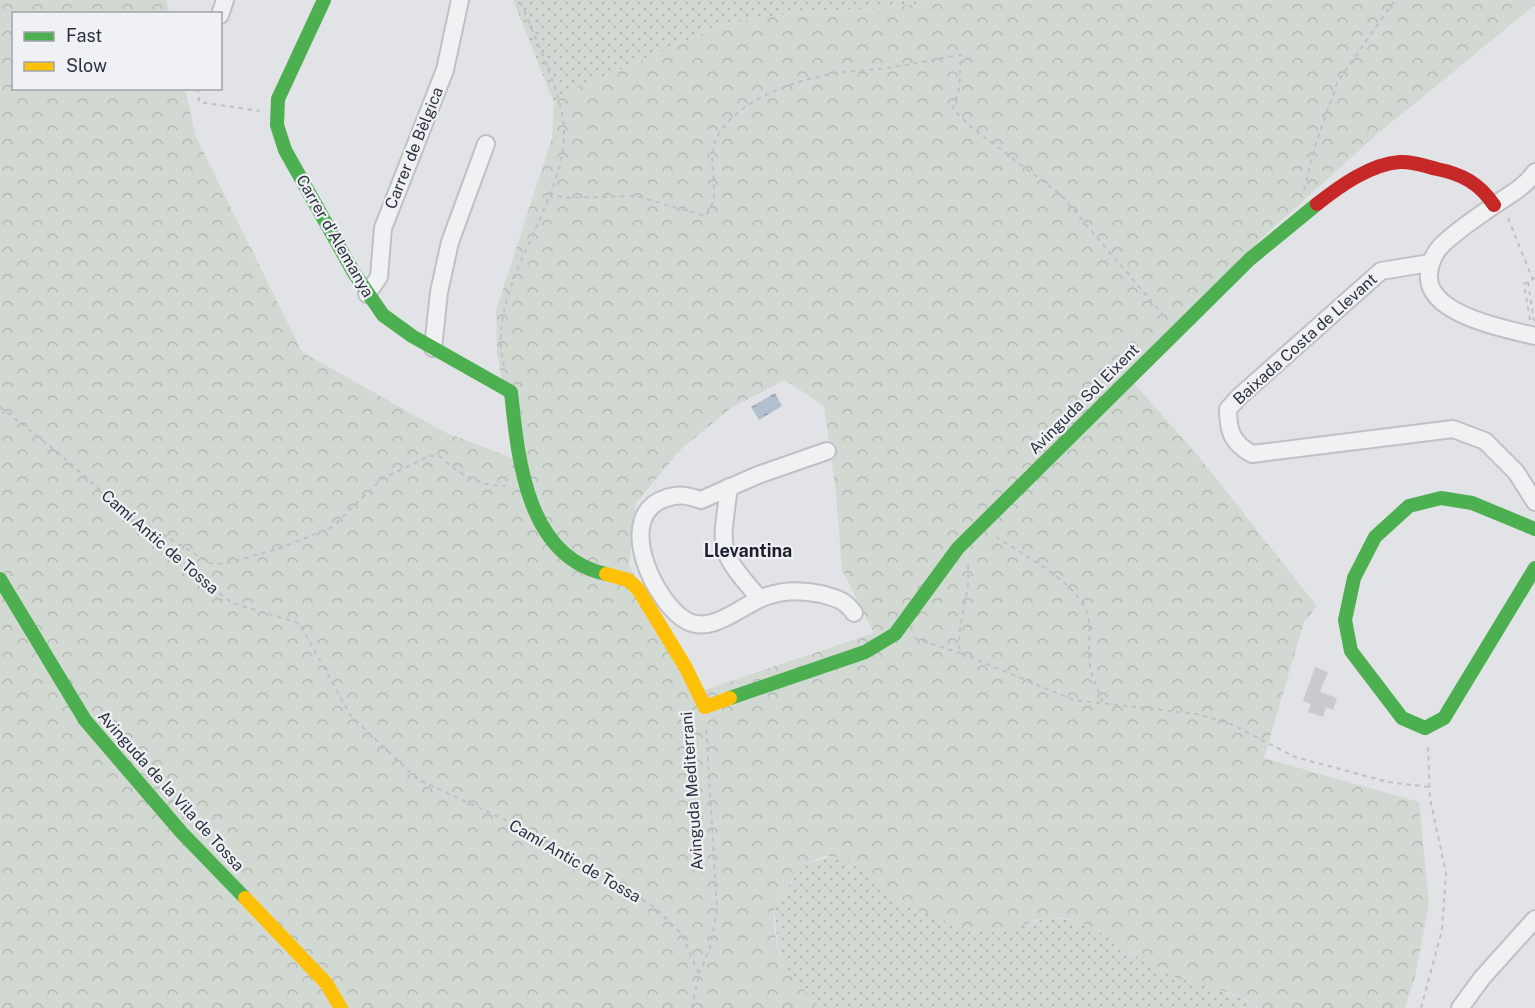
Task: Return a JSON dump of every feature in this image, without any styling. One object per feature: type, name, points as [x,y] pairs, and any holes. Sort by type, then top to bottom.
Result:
[{"type":"street","name":"Carrer d'Alemanya","points":[[324,0],[278,99],[277,125],[285,150],[367,294],[383,315],[434,348],[511,392]]},
{"type":"street","name":"Carrer de Bèlgica","points":[[367,294],[379,277],[382,228],[445,70],[460,0]]},
{"type":"street","points":[[434,348],[439,292],[450,242],[486,144]]},
{"type":"street","name":"Avinguda Sol Eixent","points":[[705,707],[865,652],[899,630],[958,548],[1177,330],[1280,232],[1360,176],[1399,162],[1465,175],[1482,188],[1500,210]]},
{"type":"street","points":[[1534,329],[1456,312],[1438,298],[1428,283],[1430,263],[1440,246],[1500,210],[1526,185],[1535,172]]},
{"type":"street","name":"Baixada Costa de Llevant","points":[[1430,263],[1381,271],[1240,396],[1228,409],[1228,428],[1234,440],[1252,454],[1453,429],[1485,441],[1516,472],[1535,502]]},
{"type":"street","points":[[511,392],[519,461],[532,507],[550,541],[579,565],[600,575],[619,577],[635,584],[649,573]]},
{"type":"street","points":[[827,451],[701,500],[682,493],[660,500],[647,509],[640,527],[641,546],[649,573],[677,615],[692,623],[714,621],[759,598],[788,591],[809,591],[846,602],[855,613]]},
{"type":"street","points":[[729,488],[722,546],[730,564],[759,598]]},
{"type":"street","points":[[1535,529],[1472,503],[1441,498],[1409,506],[1375,537],[1354,578],[1345,620],[1351,651],[1401,718],[1425,728],[1444,718],[1535,568]]},
{"type":"street","name":"Avinguda de la Vila de Tossa","points":[[0,579],[85,720],[182,833],[326,983],[341,1008]]},
{"type":"street","name":"Avinguda Mediterrani","points":[[635,584],[685,663],[705,707]]},
{"type":"street","points":[[1460,1008],[1482,978],[1535,919]]},
{"type":"path","points":[[511,392],[503,362],[504,308],[549,193],[563,142],[564,127],[560,104],[520,0]]},
{"type":"path","points":[[1303,194],[1316,143],[1338,81],[1395,0]]},
{"type":"path","points":[[549,193],[564,198],[636,196],[705,216],[711,210],[714,194],[714,144],[729,120],[752,105],[785,87],[826,75],[872,71],[961,56],[959,89],[953,109],[971,127],[1060,194],[1099,243],[1177,330]]},
{"type":"path","points":[[198,90],[199,102],[278,113]]},
{"type":"path","points":[[1500,210],[1534,279],[1524,284],[1534,329]]},
{"type":"path","name":"Camí Antic de Tossa","points":[[0,407],[62,456],[140,526],[232,603],[299,624],[351,716],[417,779],[536,834],[654,907],[681,933],[699,974]]},
{"type":"path","points":[[140,526],[146,524],[210,563],[224,564],[281,548],[332,527],[382,479],[429,456],[439,456],[463,476],[490,486],[526,486]]},
{"type":"path","points":[[980,525],[1058,579],[1074,592],[1087,610],[1091,633],[1089,660],[1103,703]]},
{"type":"path","points":[[958,548],[968,564],[970,584],[959,636],[960,653]]},
{"type":"path","points":[[899,630],[907,636],[960,653],[1074,700],[1197,714],[1231,724],[1295,757],[1388,782],[1429,787]]},
{"type":"path","name":"Avinguda Mediterrani","points":[[699,974],[710,947],[717,910],[705,707]]},
{"type":"path","points":[[1421,1008],[1442,930],[1446,873],[1429,787],[1425,728]]},
{"type":"path","points":[[692,1008],[699,974]]},
{"type":"green space","points":[[0,0],[166,0],[169,12],[12,12],[12,90],[185,90],[196,137],[302,352],[444,432],[515,459],[497,352],[496,310],[552,138],[554,103],[571,91],[727,23],[809,11],[886,8],[944,0],[1535,0],[1535,5],[1375,136],[1261,239],[1126,374],[1199,457],[1317,606],[1304,622],[1264,758],[1419,802],[1429,903],[1415,977],[1405,1008],[1259,1008],[1228,992],[1170,975],[1105,935],[1077,922],[1054,917],[1004,931],[986,932],[928,915],[894,898],[852,863],[832,856],[815,860],[800,871],[781,896],[774,912],[777,944],[784,963],[794,979],[821,1008],[0,1008]],"holes":[[[785,380],[824,406],[836,493],[842,570],[874,633],[704,690],[629,566],[636,503],[680,450],[731,408]]]},
{"type":"green space","points":[[513,0],[944,0],[886,8],[809,11],[727,23],[571,91],[554,103]]},
{"type":"green space","points":[[833,856],[852,863],[902,903],[965,928],[998,932],[1050,917],[1093,926],[1115,939],[1132,954],[1151,964],[1241,998],[1259,1008],[821,1008],[793,980],[786,969],[778,946],[774,912],[777,902],[803,865]]},
{"type":"water","points":[[775,393],[782,406],[759,420],[751,407]]},
{"type":"building","points":[[1315,667],[1328,672],[1320,692],[1337,698],[1333,710],[1326,707],[1323,717],[1308,712],[1311,704],[1303,701]]},
{"type":"traffic: fast","points":[[324,0],[278,99],[277,125],[285,150],[354,273],[383,315],[412,336],[511,392],[523,474],[531,501],[543,526],[558,548],[579,564],[606,574]]},
{"type":"traffic: fast","points":[[730,698],[865,652],[895,634],[958,548],[1250,259],[1317,204]]},
{"type":"traffic: fast","points":[[1535,529],[1472,503],[1441,498],[1409,506],[1375,537],[1354,578],[1345,620],[1351,651],[1402,718],[1425,728],[1444,718],[1535,568]]},
{"type":"traffic: fast","points":[[0,579],[85,720],[182,833],[245,898]]},
{"type":"traffic: slow","points":[[606,574],[628,580],[638,589],[686,668],[705,707],[730,698]]},
{"type":"traffic: slow","points":[[245,898],[326,983],[341,1008]]},
{"type":"traffic: jam","points":[[1317,204],[1345,183],[1367,171],[1405,162],[1462,177],[1476,185],[1494,205]]},
{"type":"district","name":"Llevantina","points":[[748,550]]}]
